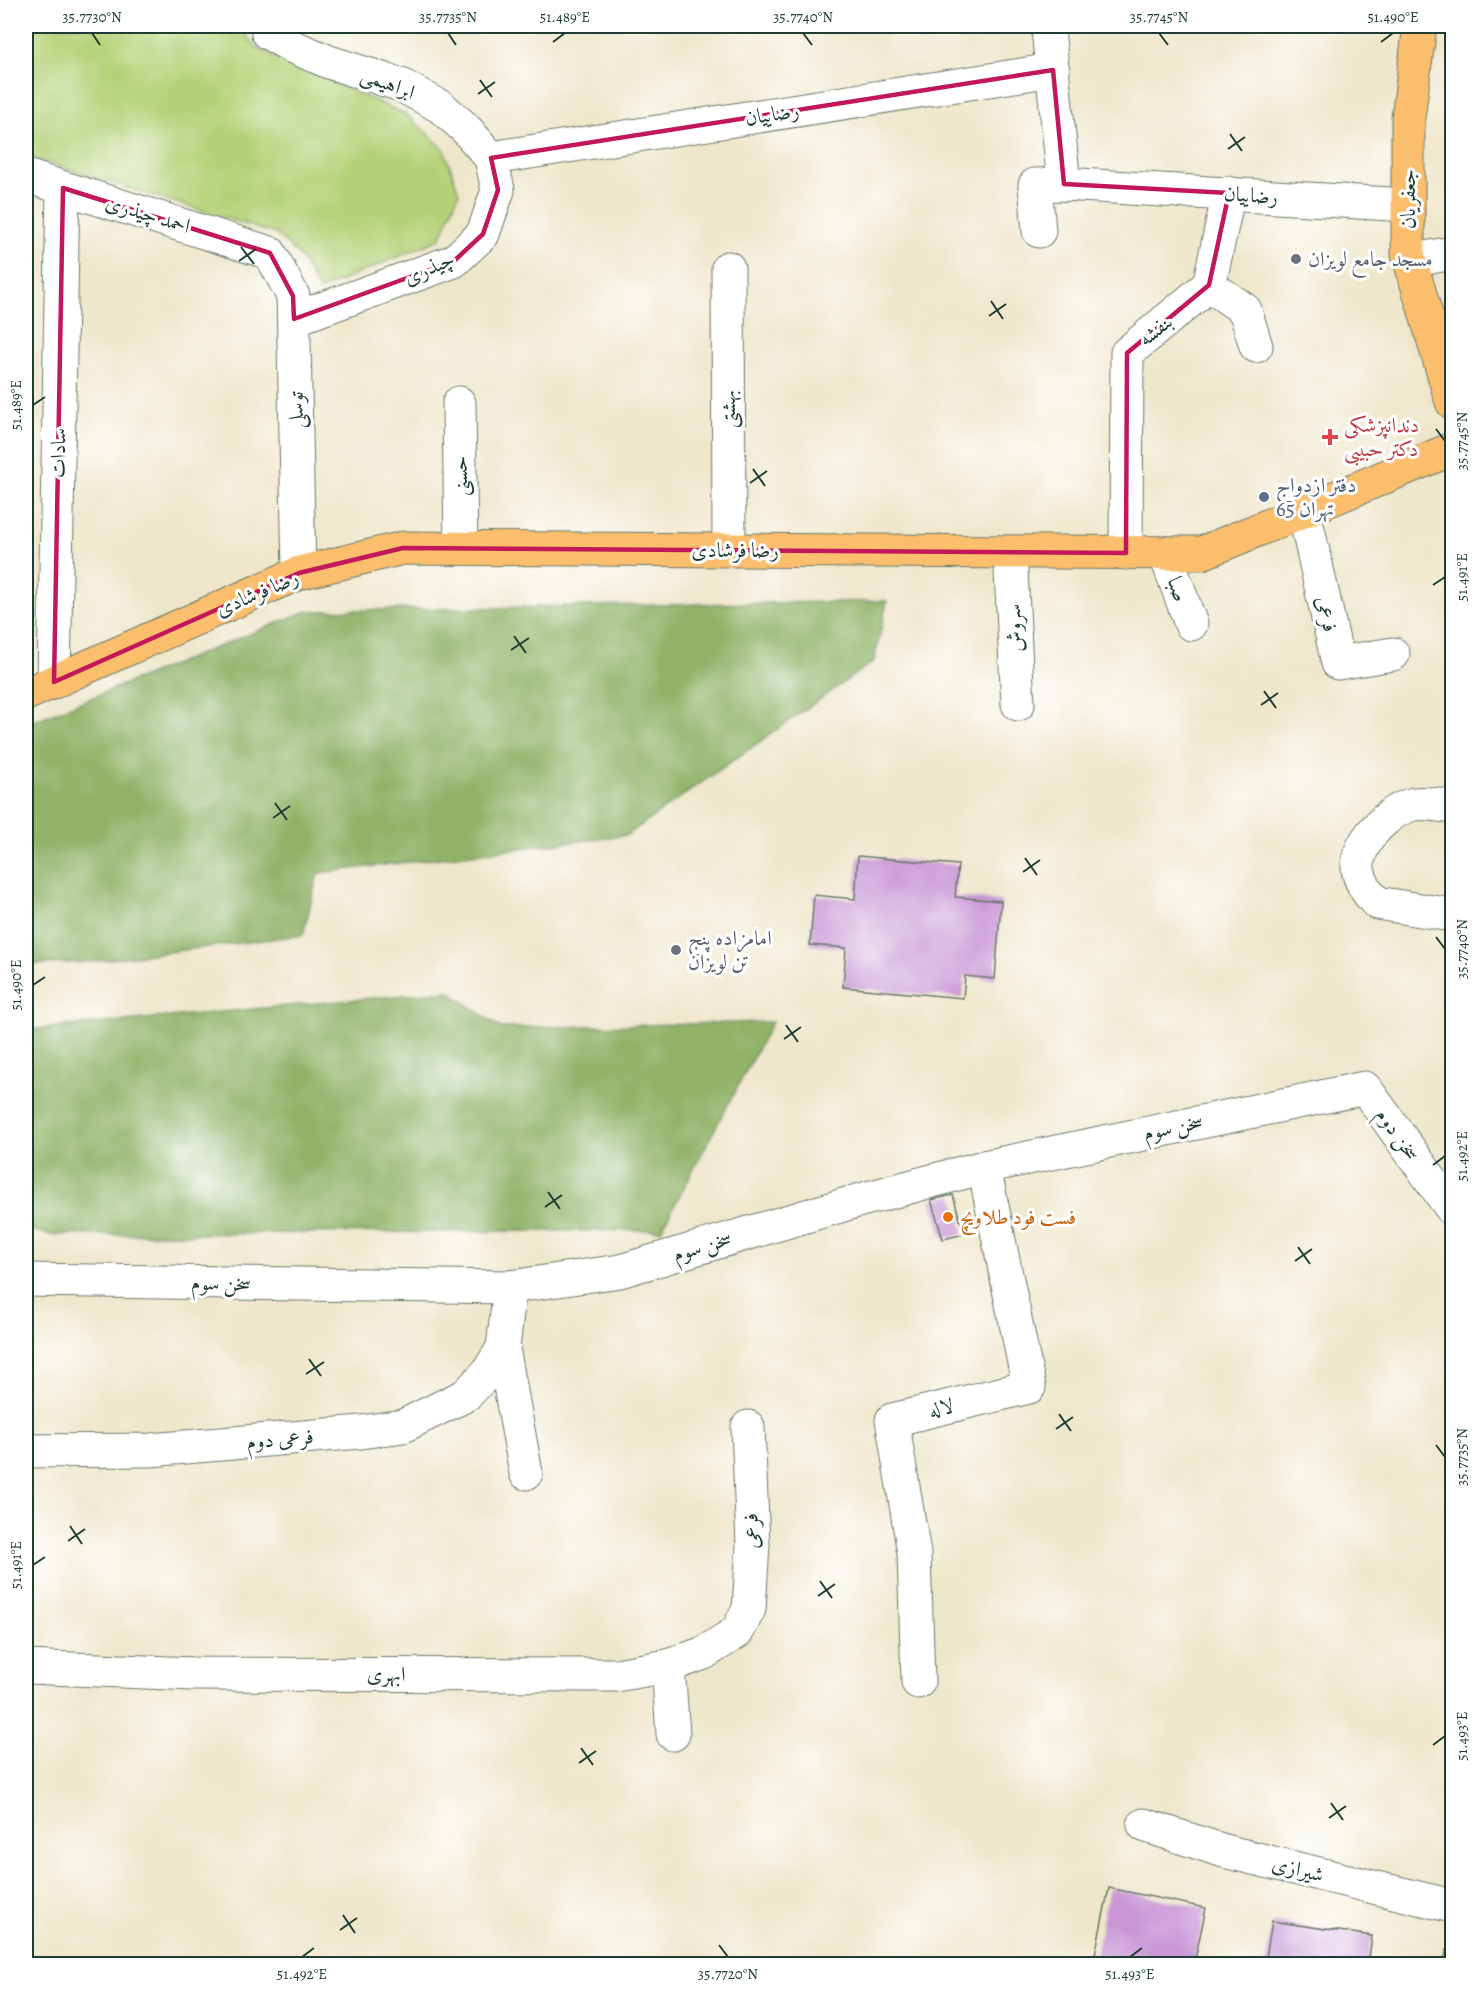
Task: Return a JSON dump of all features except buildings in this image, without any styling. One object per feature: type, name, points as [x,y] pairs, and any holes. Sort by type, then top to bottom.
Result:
[{"type":"main road","name":"جعفریان","points":[[1420,26],[1408,118],[1408,254],[1452,402]]},
{"type":"main road","name":"رضا فرشادی","points":[[40,688],[299,573],[403,548],[1202,553],[1452,449]]},
{"type":"street","points":[[1048,29],[1064,184]]},
{"type":"street","name":"ابراهیمی","points":[[268,33],[291,46],[329,62],[401,85],[441,107],[465,128],[491,158]]},
{"type":"street","name":"رضاییان","points":[[491,158],[1053,70]]},
{"type":"street","name":"چیذری","points":[[294,319],[454,261],[483,234],[498,190],[491,158]]},
{"type":"street","name":"احمد چیذری","points":[[26,176],[270,252]]},
{"type":"street","name":"رضاییان","points":[[1039,231],[1035,185],[1064,184],[1407,204]]},
{"type":"street","name":"سادات","points":[[40,688],[63,188]]},
{"type":"street","points":[[1229,193],[1209,285],[1245,310],[1256,346]]},
{"type":"street","name":"توسلی","points":[[270,252],[293,296],[299,573]]},
{"type":"street","points":[[1410,261],[1452,253]]},
{"type":"street","name":"بهشتی","points":[[728,268],[729,550]]},
{"type":"street","name":"بنفشه","points":[[1126,553],[1127,353],[1209,285]]},
{"type":"street","name":"حسنی","points":[[459,403],[461,548]]},
{"type":"street","name":"فرعی","points":[[1304,511],[1338,663],[1393,654]]},
{"type":"street","name":"سروش","points":[[1010,552],[1018,704]]},
{"type":"street","name":"صبا","points":[[1166,553],[1191,624]]},
{"type":"street","points":[[1452,807],[1412,804],[1395,813],[1372,832],[1358,858],[1361,879],[1368,894],[1377,903],[1452,915]]},
{"type":"street","name":"سخن سوم","points":[[26,1280],[510,1287],[620,1271],[857,1201],[984,1167],[1365,1088]]},
{"type":"street","name":"سخن دوم","points":[[1365,1088],[1452,1209]]},
{"type":"street","name":"لاله","points":[[918,1682],[914,1553],[892,1420],[1029,1387],[984,1167]]},
{"type":"street","name":"فرعی دوم","points":[[510,1287],[503,1348],[526,1473]]},
{"type":"street","name":"فرعی دوم","points":[[26,1450],[150,1450],[361,1432],[403,1426],[466,1395],[488,1372],[503,1348]]},
{"type":"street","name":"فرعی","points":[[736,1632],[749,1609],[753,1545],[748,1427]]},
{"type":"street","name":"ابهری","points":[[26,1667],[193,1674],[616,1675],[668,1666],[704,1653],[736,1632]]},
{"type":"street","points":[[668,1666],[673,1734]]},
{"type":"street","name":"شیرازی","points":[[1144,1825],[1224,1851],[1452,1906]]},
{"type":"highlighted area","points":[[1053,70],[1064,184],[1229,193],[1209,285],[1127,353],[1126,553],[403,548],[299,573],[54,682],[63,188],[270,253],[293,296],[294,319],[454,261],[483,234],[498,190],[491,158]]},
{"type":"green space","points":[[26,26],[238,26],[258,49],[407,115],[444,149],[459,193],[440,239],[319,290],[301,258],[276,234],[26,156]]},
{"type":"green space","points":[[887,601],[874,661],[627,835],[318,873],[303,935],[88,962],[26,965],[26,724],[307,611]]},
{"type":"green space","points":[[449,991],[501,1028],[772,1022],[661,1230],[51,1235],[26,1229],[26,1030]]},
{"type":"place","name":"مسجد جامع لویزان","points":[[1296,259]]},
{"type":"place","name":"دندانپزشکی دکتر حبیبی","points":[[1330,437]]},
{"type":"place","name":"دفتر ازدواج 65 تهران","points":[[1264,497]]},
{"type":"place","name":"امامزاده پنج تن لویزان","points":[[676,950]]},
{"type":"place","name":"فست فود طلاویچ","points":[[948,1217]]}]
